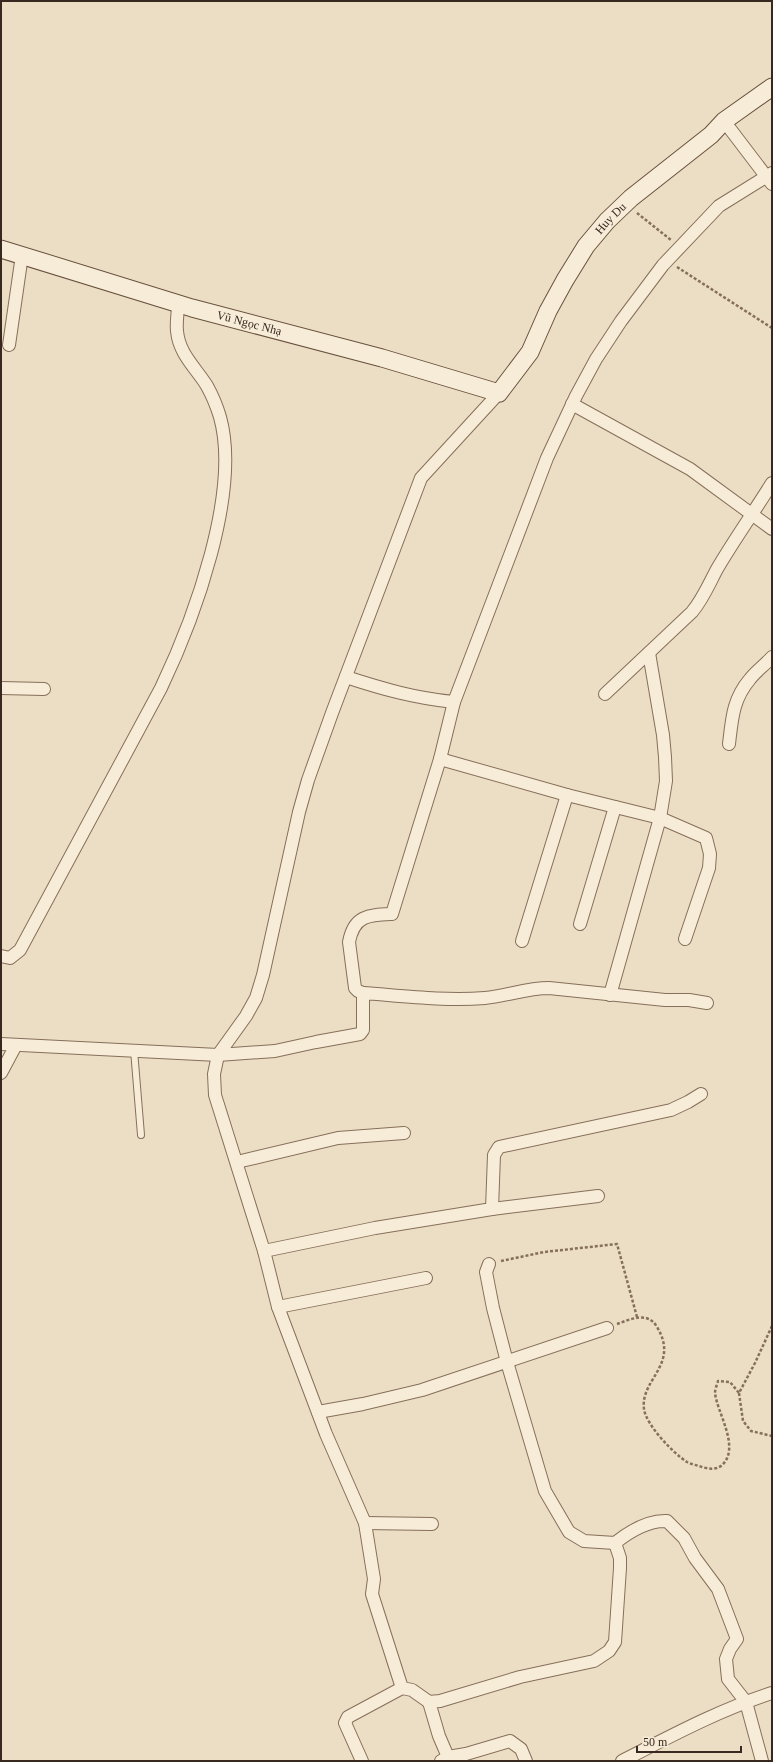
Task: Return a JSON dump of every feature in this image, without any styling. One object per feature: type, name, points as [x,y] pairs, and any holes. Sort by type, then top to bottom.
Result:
[{"type":"street","name":"Huy Du","points":[[499,392],[530,352],[548,311],[586,246],[607,221],[711,135],[724,121],[772,87]]},
{"type":"street","points":[[708,1004],[689,1000],[665,1000],[548,988],[535,988],[486,998],[443,1000],[363,993],[358,991],[356,988],[349,942],[350,937],[358,923],[368,915],[392,914],[440,759],[454,702],[544,466],[572,404],[596,359],[621,321],[667,260],[679,247],[719,206],[770,178],[724,121]]},
{"type":"street","name":"Vũ Ngọc Nhạ","points":[[1,249],[178,304],[382,358],[499,392]]},
{"type":"street","points":[[9,345],[22,255]]},
{"type":"street","points":[[1,956],[10,958],[20,950],[161,688],[173,664],[208,566],[224,486],[225,449],[220,416],[210,393],[182,350],[177,331],[178,304]]},
{"type":"street","points":[[402,1688],[372,1594],[374,1579],[365,1523],[318,1412],[278,1307],[264,1251],[237,1162],[221,1118],[215,1095],[214,1074],[218,1055],[246,1016],[256,998],[263,975],[299,812],[317,752],[421,478],[499,392]]},
{"type":"street","points":[[572,404],[690,469],[772,529]]},
{"type":"street","points":[[605,694],[692,612],[703,598],[717,570],[772,483]]},
{"type":"street","points":[[610,994],[660,818],[666,781],[665,757],[649,653]]},
{"type":"street","points":[[729,744],[734,706],[750,678],[772,657]]},
{"type":"street","points":[[346,677],[392,692],[421,699],[454,702]]},
{"type":"street","points":[[1,688],[44,689]]},
{"type":"street","points":[[440,759],[567,795],[660,818],[706,838],[710,854],[709,868],[685,939]]},
{"type":"street","points":[[522,941],[567,795]]},
{"type":"street","points":[[580,924],[615,807]]},
{"type":"street","points":[[1,1044],[218,1055],[276,1051],[360,1034],[363,1030],[363,993]]},
{"type":"street","points":[[1,1073],[16,1045]]},
{"type":"street","points":[[492,1209],[494,1155],[499,1147],[671,1110],[702,1094]]},
{"type":"street","points":[[237,1162],[338,1138],[404,1133]]},
{"type":"street","points":[[264,1251],[375,1228],[492,1209],[598,1196]]},
{"type":"street","points":[[489,1264],[486,1272],[487,1282],[507,1362],[545,1491],[569,1532],[584,1541],[615,1544],[627,1534],[656,1520],[667,1521],[684,1538],[695,1558],[718,1590],[737,1639],[726,1659],[728,1679],[746,1702],[762,1761]]},
{"type":"street","points":[[278,1307],[426,1278]]},
{"type":"street","points":[[318,1412],[363,1404],[422,1390],[607,1328]]},
{"type":"street","points":[[365,1523],[432,1524]]},
{"type":"street","points":[[429,1702],[440,1701],[520,1677],[594,1661],[609,1651],[615,1642],[620,1568],[620,1558],[615,1544]]},
{"type":"street","points":[[362,1761],[345,1723],[348,1717],[402,1688],[412,1690],[429,1702],[444,1759],[510,1741],[521,1749],[526,1761]]},
{"type":"street","points":[[622,1761],[678,1731],[746,1702],[772,1693]]},
{"type":"lane","points":[[134,1050],[141,1135]]},
{"type":"path","points":[[626,204],[679,247]]},
{"type":"path","points":[[667,260],[772,328]]},
{"type":"path","points":[[489,1264],[544,1252],[617,1244],[637,1317]]},
{"type":"path","points":[[607,1328],[637,1317],[648,1318],[655,1323],[664,1337],[664,1352],[661,1368],[645,1397],[644,1410],[650,1424],[662,1439],[688,1462],[706,1468],[715,1469],[724,1463],[728,1451],[728,1434],[715,1392],[718,1381],[730,1382],[739,1394],[743,1421],[751,1431],[772,1436]]},
{"type":"path","points":[[739,1394],[772,1326]]}]
